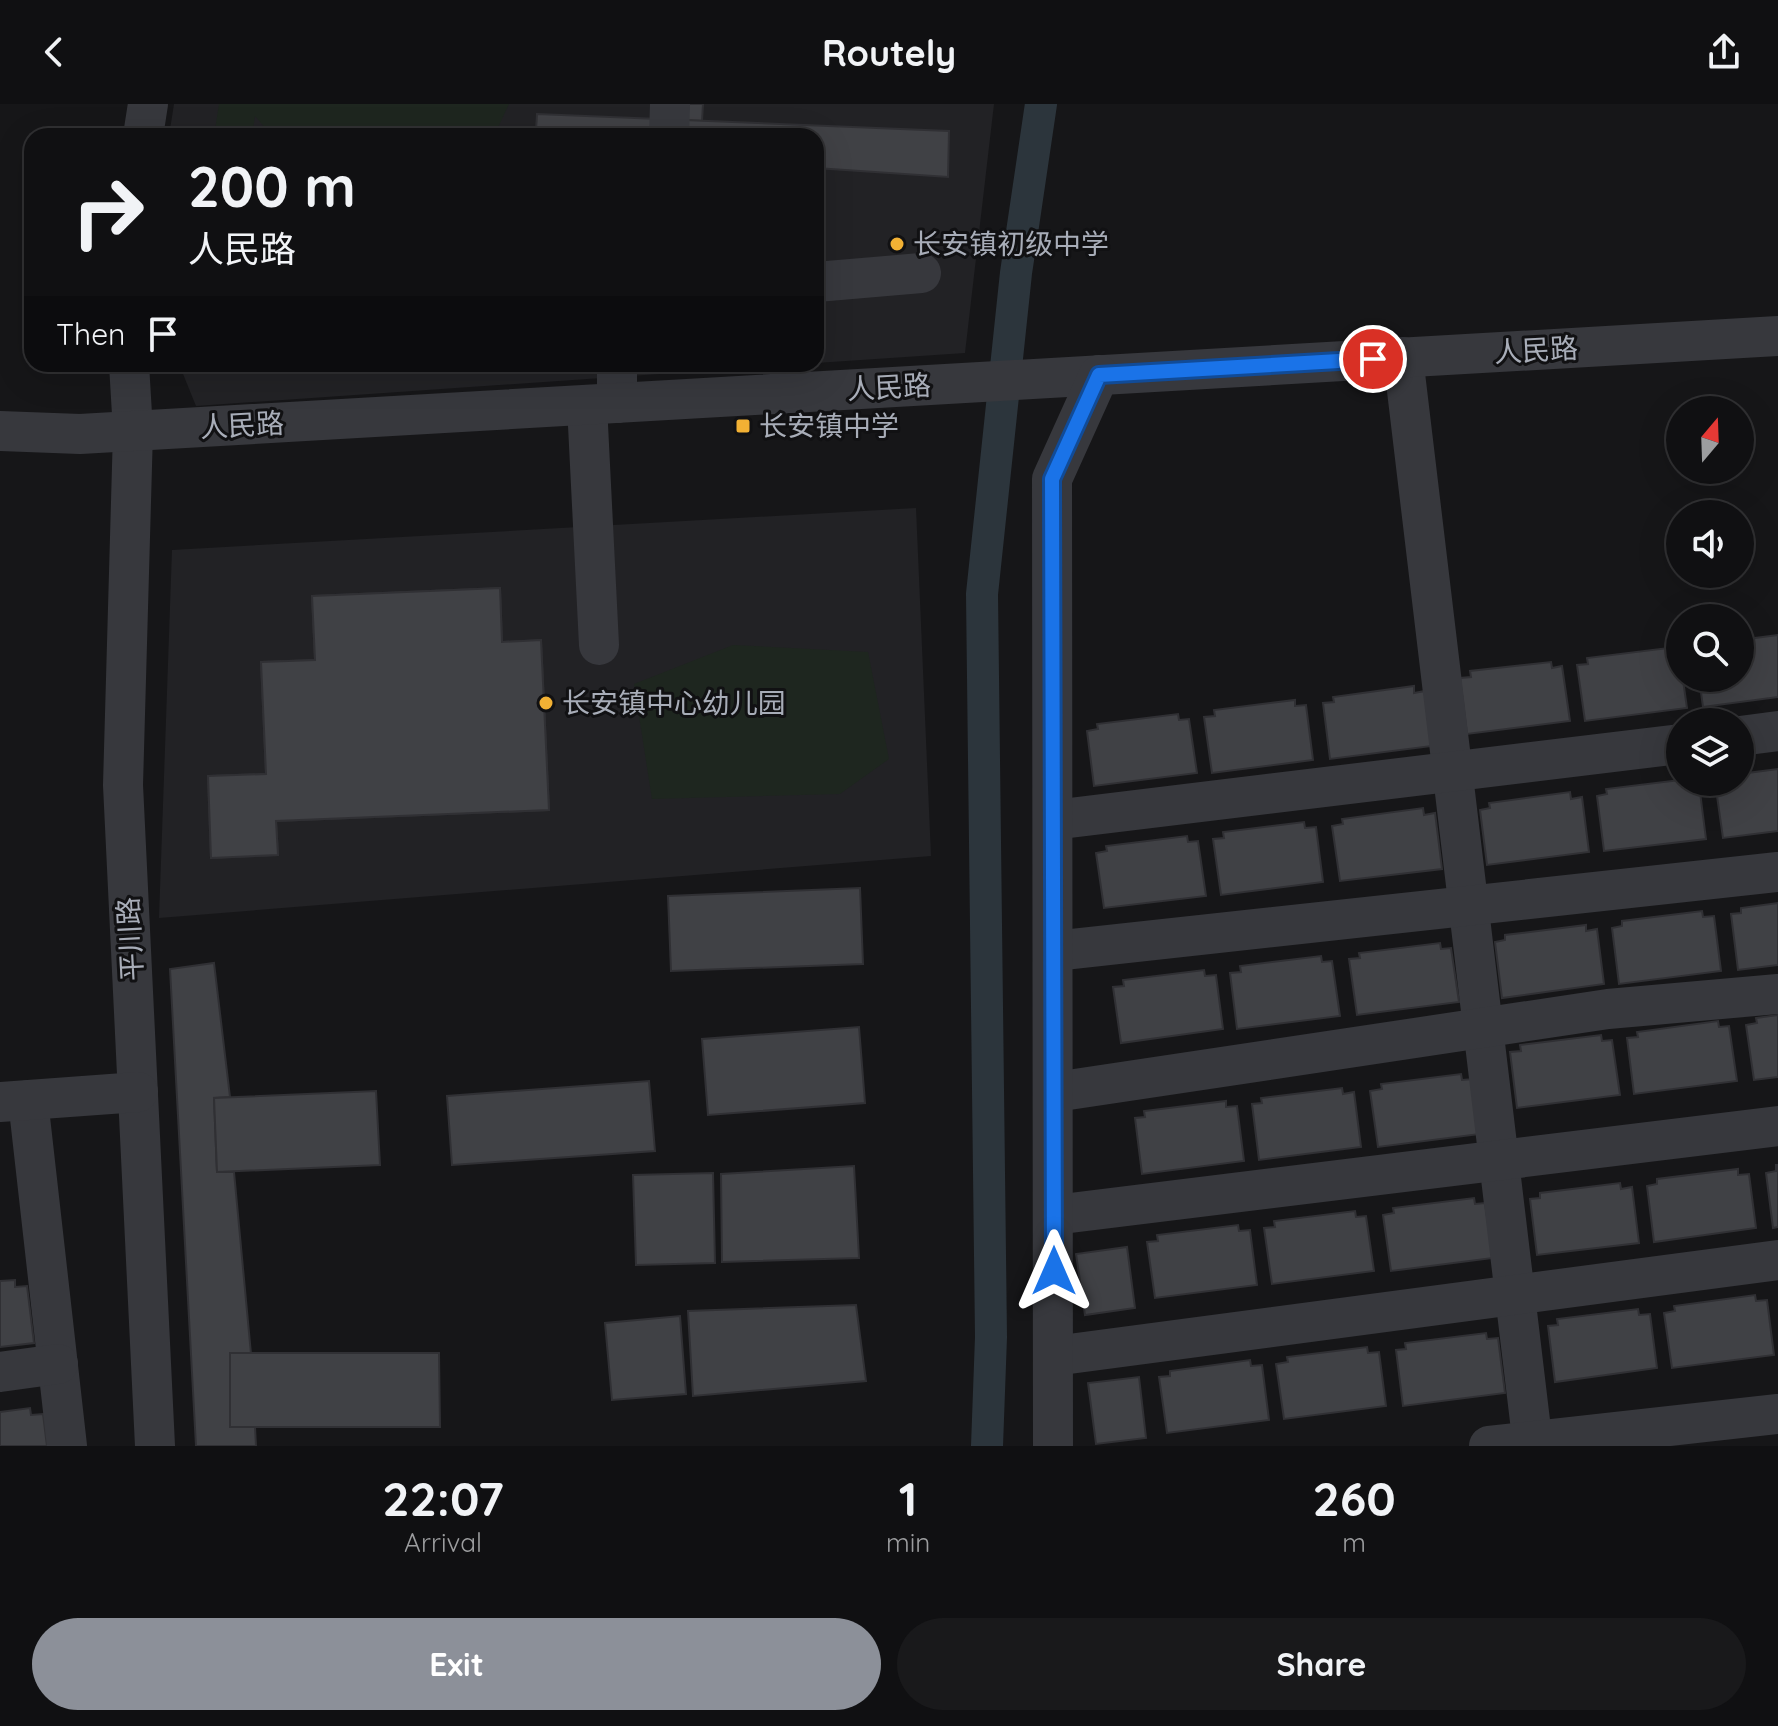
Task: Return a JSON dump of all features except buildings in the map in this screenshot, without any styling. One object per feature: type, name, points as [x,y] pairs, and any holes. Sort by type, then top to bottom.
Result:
[{"type":"street","points":[[144,128],[148,104]]},
{"type":"street","points":[[669,128],[670,104]]},
{"type":"street","points":[[824,281],[921,273]]},
{"type":"street","name":"人民路","points":[[0,431],[80,434],[1778,336]]},
{"type":"street","points":[[1403,357],[1532,1444]]},
{"type":"street","name":"平川路","points":[[129,372],[133,431],[123,785],[155,1446]]},
{"type":"street","points":[[599,645],[602,404],[614,372]]},
{"type":"street","points":[[1053,1446],[1052,479],[1089,376]]},
{"type":"street","points":[[1754,734],[1778,731]]},
{"type":"street","points":[[1053,820],[1666,746]]},
{"type":"street","points":[[1054,951],[1778,872]]},
{"type":"street","points":[[1055,1092],[1608,1009],[1778,994]]},
{"type":"street","points":[[67,1446],[58,1364],[14,1101],[138,1092]]},
{"type":"street","points":[[1054,1215],[1778,1126]]},
{"type":"street","points":[[1054,1356],[1778,1260]]},
{"type":"street","points":[[0,1372],[58,1364]]},
{"type":"street","points":[[1489,1446],[1532,1444],[1778,1414]]},
{"type":"shaded area","name":"长安镇初级中学","points":[[174,104],[994,104],[965,353],[824,362],[824,128],[170,128]]},
{"type":"shaded area","points":[[219,104],[509,104],[498,128],[265,128],[255,116],[253,128],[215,128]]},
{"type":"shaded area","points":[[182,372],[687,372],[196,406]]},
{"type":"shaded area","name":"长安镇中心幼儿园","points":[[916,508],[931,856],[159,918],[172,550]]},
{"type":"shaded area","points":[[733,645],[868,652],[889,759],[840,794],[652,799],[634,684]]},
{"type":"waterway","points":[[987,1446],[991,1337],[982,594],[1016,273],[1041,104]]},
{"type":"place","name":"长安镇初级中学","points":[[897,244]]},
{"type":"place","name":"长安镇中学","points":[[743,426]]},
{"type":"place","name":"长安镇中心幼儿园","points":[[546,703]]},
{"type":"route","points":[[1054,1271],[1052,479],[1099,375],[1373,359]]}]
